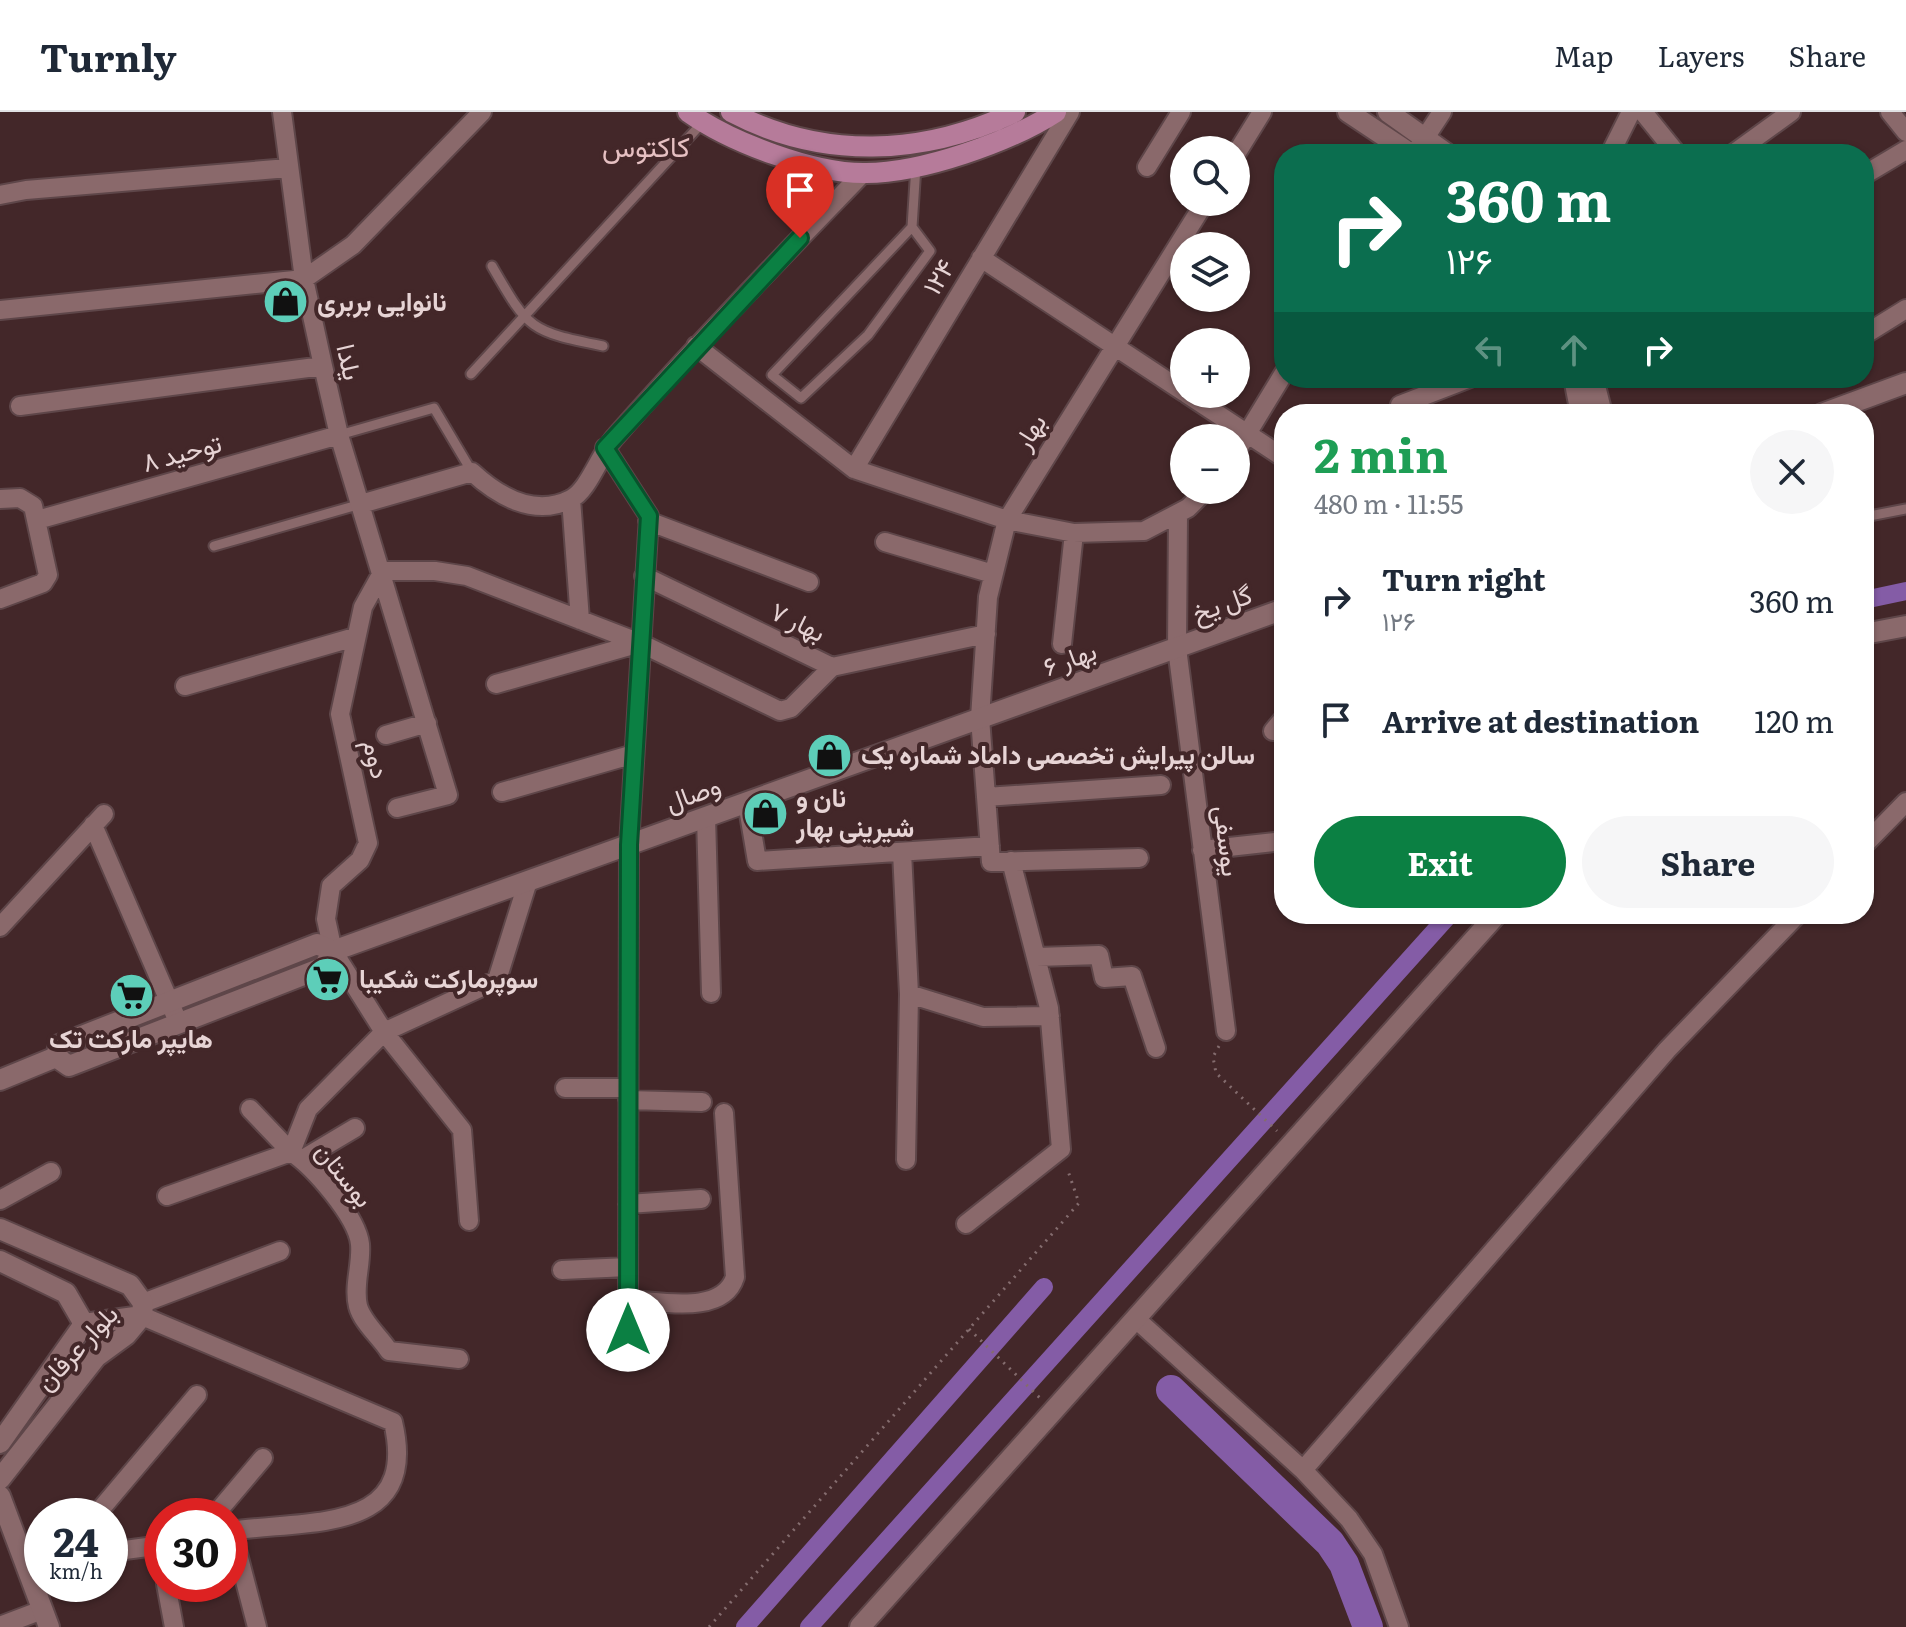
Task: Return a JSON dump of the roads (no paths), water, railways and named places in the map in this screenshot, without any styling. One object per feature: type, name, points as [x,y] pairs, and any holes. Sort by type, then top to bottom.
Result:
[{"type":"main road","points":[[731,112],[765,130],[825,146],[866,147],[912,146],[948,138],[1015,112]]},
{"type":"main road","points":[[696,117],[757,148],[862,174],[916,166],[1003,137],[1056,112]]},
{"type":"main road","points":[[1348,112],[1409,144]]},
{"type":"main road","points":[[1388,112],[1414,144]]},
{"type":"main road","points":[[1849,404],[1906,383]]},
{"type":"main road","name":"گل یخ","points":[[1177,648],[1274,613]]},
{"type":"main road","points":[[1874,632],[1906,626]]},
{"type":"main road","name":"بهار ۶","points":[[980,718],[1177,648]]},
{"type":"main road","name":"وصال","points":[[56,1057],[69,1066],[324,967],[333,951],[980,718]]},
{"type":"main road","points":[[860,1627],[1488,924]]},
{"type":"main road","name":"وصال","points":[[56,1057],[59,1045],[317,944],[333,951]]},
{"type":"main road","name":"وصال","points":[[0,1080],[56,1057]]},
{"type":"main road","name":"بلوار عرفان","points":[[0,1229],[130,1285],[142,1310],[126,1335],[96,1357],[0,1479]]},
{"type":"main road","name":"بلوار عرفان","points":[[0,1261],[66,1293],[84,1324],[0,1443]]},
{"type":"main road","points":[[84,1324],[142,1310]]},
{"type":"main road","points":[[0,1496],[24,1544]]},
{"type":"street","name":"یلدا","points":[[282,112],[304,279],[339,435],[383,571],[448,795],[397,808]]},
{"type":"street","points":[[0,310],[304,279],[353,245],[482,112]]},
{"type":"street","name":"۱۲۴","points":[[854,469],[1070,112]]},
{"type":"street","points":[[1147,167],[1181,112]]},
{"type":"street","points":[[1247,136],[1262,112]]},
{"type":"street","points":[[1420,144],[1442,112]]},
{"type":"street","points":[[1615,144],[1631,112]]},
{"type":"street","points":[[1643,112],[1669,144]]},
{"type":"street","points":[[1747,144],[1791,112]]},
{"type":"street","points":[[1890,112],[1906,132]]},
{"type":"street","points":[[1874,169],[1906,150]]},
{"type":"street","points":[[0,195],[288,168]]},
{"type":"street","points":[[361,504],[472,472],[496,494],[521,504],[571,499],[585,487],[605,448],[696,346],[862,174]]},
{"type":"street","name":"بهار","points":[[990,854],[980,718],[993,574],[1007,520],[1196,216]]},
{"type":"street","points":[[981,258],[1170,383]]},
{"type":"street","points":[[1874,329],[1906,309]]},
{"type":"street","points":[[696,346],[854,469],[1007,520],[1074,533],[1144,531],[1178,514],[1190,504]]},
{"type":"street","points":[[20,406],[323,366]]},
{"type":"street","points":[[1250,431],[1275,388]]},
{"type":"street","points":[[1403,404],[1444,388]]},
{"type":"street","points":[[1209,408],[1233,424]]},
{"type":"street","name":"توحید ۸","points":[[37,520],[339,435]]},
{"type":"street","points":[[1250,435],[1274,451]]},
{"type":"street","points":[[605,448],[649,516],[629,845],[628,1330]]},
{"type":"street","points":[[0,499],[13,497],[30,502],[37,520],[46,580],[0,599]]},
{"type":"street","points":[[571,499],[580,620]]},
{"type":"street","name":"یوسفی","points":[[1178,514],[1177,648],[1226,1031]]},
{"type":"street","points":[[648,521],[809,582]]},
{"type":"street","points":[[1062,644],[1074,533]]},
{"type":"street","points":[[885,542],[993,574]]},
{"type":"street","points":[[383,571],[435,571],[467,576],[640,643],[780,711],[791,708],[832,667]]},
{"type":"street","name":"دوم","points":[[333,951],[326,919],[331,886],[360,860],[368,843],[340,714],[363,607],[383,571]]},
{"type":"street","name":"بهار ۷","points":[[644,576],[832,667],[986,634]]},
{"type":"street","points":[[185,686],[355,637]]},
{"type":"street","points":[[496,684],[640,643]]},
{"type":"street","points":[[386,735],[427,723]]},
{"type":"street","points":[[502,792],[634,754]]},
{"type":"street","points":[[986,797],[1161,785]]},
{"type":"street","points":[[747,802],[757,861],[902,852],[990,854],[1011,861],[1139,858]]},
{"type":"street","points":[[1874,836],[1903,811]]},
{"type":"street","points":[[706,817],[711,993]]},
{"type":"street","points":[[0,927],[99,819],[179,1024]]},
{"type":"street","points":[[1202,850],[1274,842]]},
{"type":"street","points":[[902,852],[909,994],[906,1160]]},
{"type":"street","points":[[966,1224],[1061,1149],[1050,1016],[1011,861]]},
{"type":"street","points":[[384,1032],[497,980],[528,881]]},
{"type":"street","points":[[1303,1470],[1667,1050],[1788,924]]},
{"type":"street","points":[[333,951],[384,1032],[462,1130],[469,1221]]},
{"type":"street","points":[[1037,957],[1099,955],[1104,978],[1132,976],[1156,1048]]},
{"type":"street","points":[[909,994],[983,1017],[1050,1016]]},
{"type":"street","name":"بوستان","points":[[384,1032],[308,1109],[297,1155],[342,1206],[356,1233],[360,1245],[358,1305],[389,1351],[459,1359]]},
{"type":"street","points":[[565,1088],[702,1102]]},
{"type":"street","points":[[250,1109],[297,1155]]},
{"type":"street","points":[[628,1300],[693,1303],[722,1296],[732,1287],[735,1277],[724,1113]]},
{"type":"street","points":[[167,1196],[297,1155],[355,1128]]},
{"type":"street","points":[[0,1200],[51,1172]]},
{"type":"street","points":[[628,1204],[701,1199]]},
{"type":"street","points":[[142,1310],[280,1251]]},
{"type":"street","points":[[562,1270],[628,1267]]},
{"type":"street","points":[[142,1310],[393,1422],[398,1461],[387,1496],[351,1515],[248,1529]]},
{"type":"street","points":[[1136,1319],[1303,1470],[1349,1519],[1373,1554],[1399,1627]]},
{"type":"street","points":[[110,1498],[197,1395]]},
{"type":"street","points":[[229,1498],[263,1458]]},
{"type":"street","points":[[248,1594],[257,1627]]},
{"type":"street","points":[[169,1602],[174,1627]]},
{"type":"street","points":[[0,1626],[46,1618]]},
{"type":"lane","points":[[471,374],[523,319],[696,117]]},
{"type":"lane","points":[[912,227],[930,251],[868,335],[801,398],[772,375],[912,227],[916,166]]},
{"type":"lane","points":[[492,266],[523,319],[563,338],[603,346]]},
{"type":"lane","points":[[339,435],[434,408],[472,472]]},
{"type":"lane","points":[[214,546],[361,504]]},
{"type":"lane","points":[[1874,515],[1906,509]]},
{"type":"waterway","points":[[1874,598],[1906,591]]},
{"type":"waterway","points":[[809,1627],[1441,924]]},
{"type":"waterway","points":[[745,1627],[1044,1287]]},
{"type":"waterway","points":[[1171,1390],[1330,1543],[1344,1564],[1368,1627]]},
{"type":"place","name":"نانوایی بربری","points":[[286,302]]},
{"type":"place","name":"سالن پیرایش تخصصی داماد شماره یک","points":[[830,755]]},
{"type":"place","name":"نان و شیرینی بهار","points":[[765,813]]},
{"type":"place","name":"سوپرمارکت شکیبا","points":[[328,979]]},
{"type":"place","name":"هایپر مارکت تک","points":[[131,996]]},
{"type":"district","name":"کاکتوس","points":[[646,147]]}]
